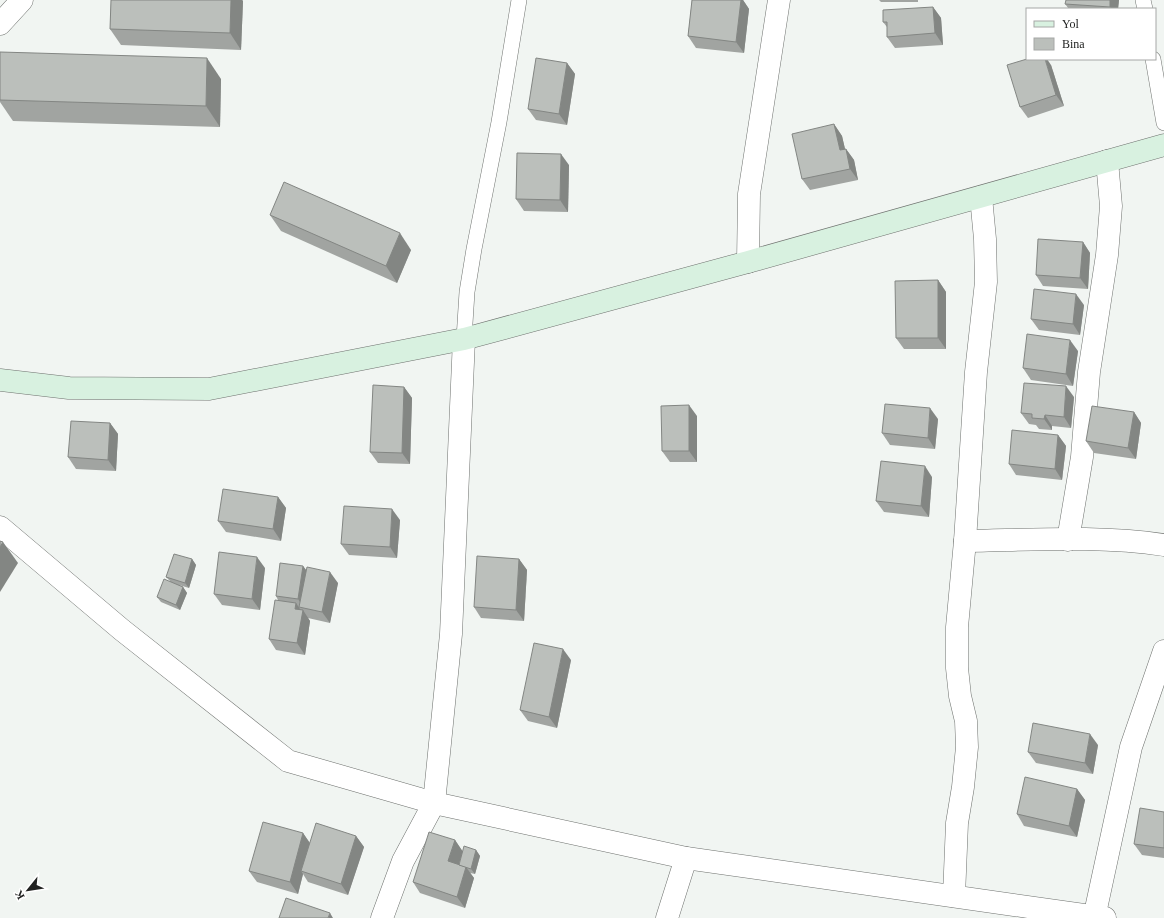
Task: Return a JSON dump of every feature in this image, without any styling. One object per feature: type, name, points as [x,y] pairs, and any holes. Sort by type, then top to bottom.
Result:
[{"type":"street","points":[[0,24],[22,0]]},
{"type":"street","points":[[748,262],[749,194],[779,0]]},
{"type":"street","points":[[0,380],[69,388],[209,389],[464,339],[748,262],[1164,145]]},
{"type":"street","points":[[1068,540],[1082,457],[1089,372],[1107,255],[1111,206],[1107,161]]},
{"type":"street","points":[[954,896],[957,822],[963,787],[967,747],[966,721],[960,696],[957,668],[957,627],[965,542],[967,491],[976,372],[986,282],[985,239],[981,197]]},
{"type":"street","points":[[382,918],[403,861],[434,803],[452,634],[464,339]]},
{"type":"street","points":[[0,527],[122,630],[288,762],[434,803],[686,858],[1098,918],[1131,747],[1164,651]]},
{"type":"street","points":[[965,542],[1107,539],[1139,541],[1164,545]]},
{"type":"street","points":[[667,918],[686,858]]},
{"type":"lane","points":[[464,339],[467,292],[499,122],[519,0]]},
{"type":"lane","points":[[1153,60],[1164,123]]},
{"type":"building","points":[[111,0],[231,0],[230,33],[110,29]]},
{"type":"building","points":[[692,0],[741,0],[736,42],[688,36]]},
{"type":"building","points":[[1066,0],[1110,0],[1110,7],[1065,4]]},
{"type":"building","points":[[933,7],[935,33],[887,37],[887,22],[883,22],[883,10]]},
{"type":"building","points":[[0,52],[207,58],[206,106],[0,100]]},
{"type":"building","points":[[536,58],[567,63],[559,114],[528,109]]},
{"type":"building","points":[[1026,59],[1045,60],[1056,95],[1020,107],[1007,65]]},
{"type":"building","points":[[834,124],[840,150],[846,149],[850,169],[802,179],[792,134]]},
{"type":"building","points":[[517,153],[561,154],[560,200],[516,199]]},
{"type":"building","points":[[284,182],[400,233],[386,266],[270,215]]},
{"type":"building","points":[[1038,239],[1083,242],[1080,278],[1036,275]]},
{"type":"building","points":[[938,280],[938,338],[896,338],[895,281]]},
{"type":"building","points":[[1034,289],[1076,294],[1073,324],[1031,319]]},
{"type":"building","points":[[1027,334],[1070,340],[1066,374],[1023,368]]},
{"type":"building","points":[[1024,383],[1066,386],[1064,417],[1045,415],[1044,419],[1032,418],[1032,414],[1021,413]]},
{"type":"building","points":[[373,385],[404,387],[402,453],[370,452]]},
{"type":"building","points":[[885,404],[930,408],[928,438],[882,433]]},
{"type":"building","points":[[689,405],[689,451],[662,451],[661,406]]},
{"type":"building","points":[[1092,406],[1134,412],[1128,448],[1086,441]]},
{"type":"building","points":[[71,421],[110,423],[108,460],[68,457]]},
{"type":"building","points":[[1012,430],[1058,435],[1055,469],[1009,464]]},
{"type":"building","points":[[881,461],[925,466],[921,506],[876,501]]},
{"type":"building","points":[[223,489],[278,497],[273,529],[218,521]]},
{"type":"building","points":[[344,506],[392,509],[390,547],[341,544]]},
{"type":"building","points":[[219,552],[257,557],[252,599],[214,594]]},
{"type":"building","points":[[174,554],[192,559],[185,583],[166,577]]},
{"type":"building","points":[[477,556],[519,559],[516,610],[474,607]]},
{"type":"building","points":[[280,563],[303,566],[298,599],[276,596]]},
{"type":"building","points":[[307,567],[330,572],[322,612],[299,607]]},
{"type":"building","points":[[164,579],[183,587],[176,605],[157,597]]},
{"type":"building","points":[[275,600],[296,603],[295,609],[303,610],[297,643],[269,639]]},
{"type":"building","points":[[534,643],[563,649],[549,717],[520,710]]},
{"type":"building","points":[[1033,723],[1090,734],[1085,763],[1028,752]]},
{"type":"building","points":[[1025,777],[1077,789],[1069,826],[1017,814]]},
{"type":"building","points":[[1140,808],[1164,812],[1164,848],[1134,844]]},
{"type":"building","points":[[263,822],[303,833],[290,882],[249,871]]},
{"type":"building","points":[[316,823],[356,836],[341,884],[301,871]]},
{"type":"building","points":[[429,832],[455,840],[448,861],[466,867],[457,897],[413,882]]},
{"type":"building","points":[[464,846],[476,850],[471,869],[459,865]]},
{"type":"building","points":[[286,898],[330,913],[328,918],[279,918]]}]
